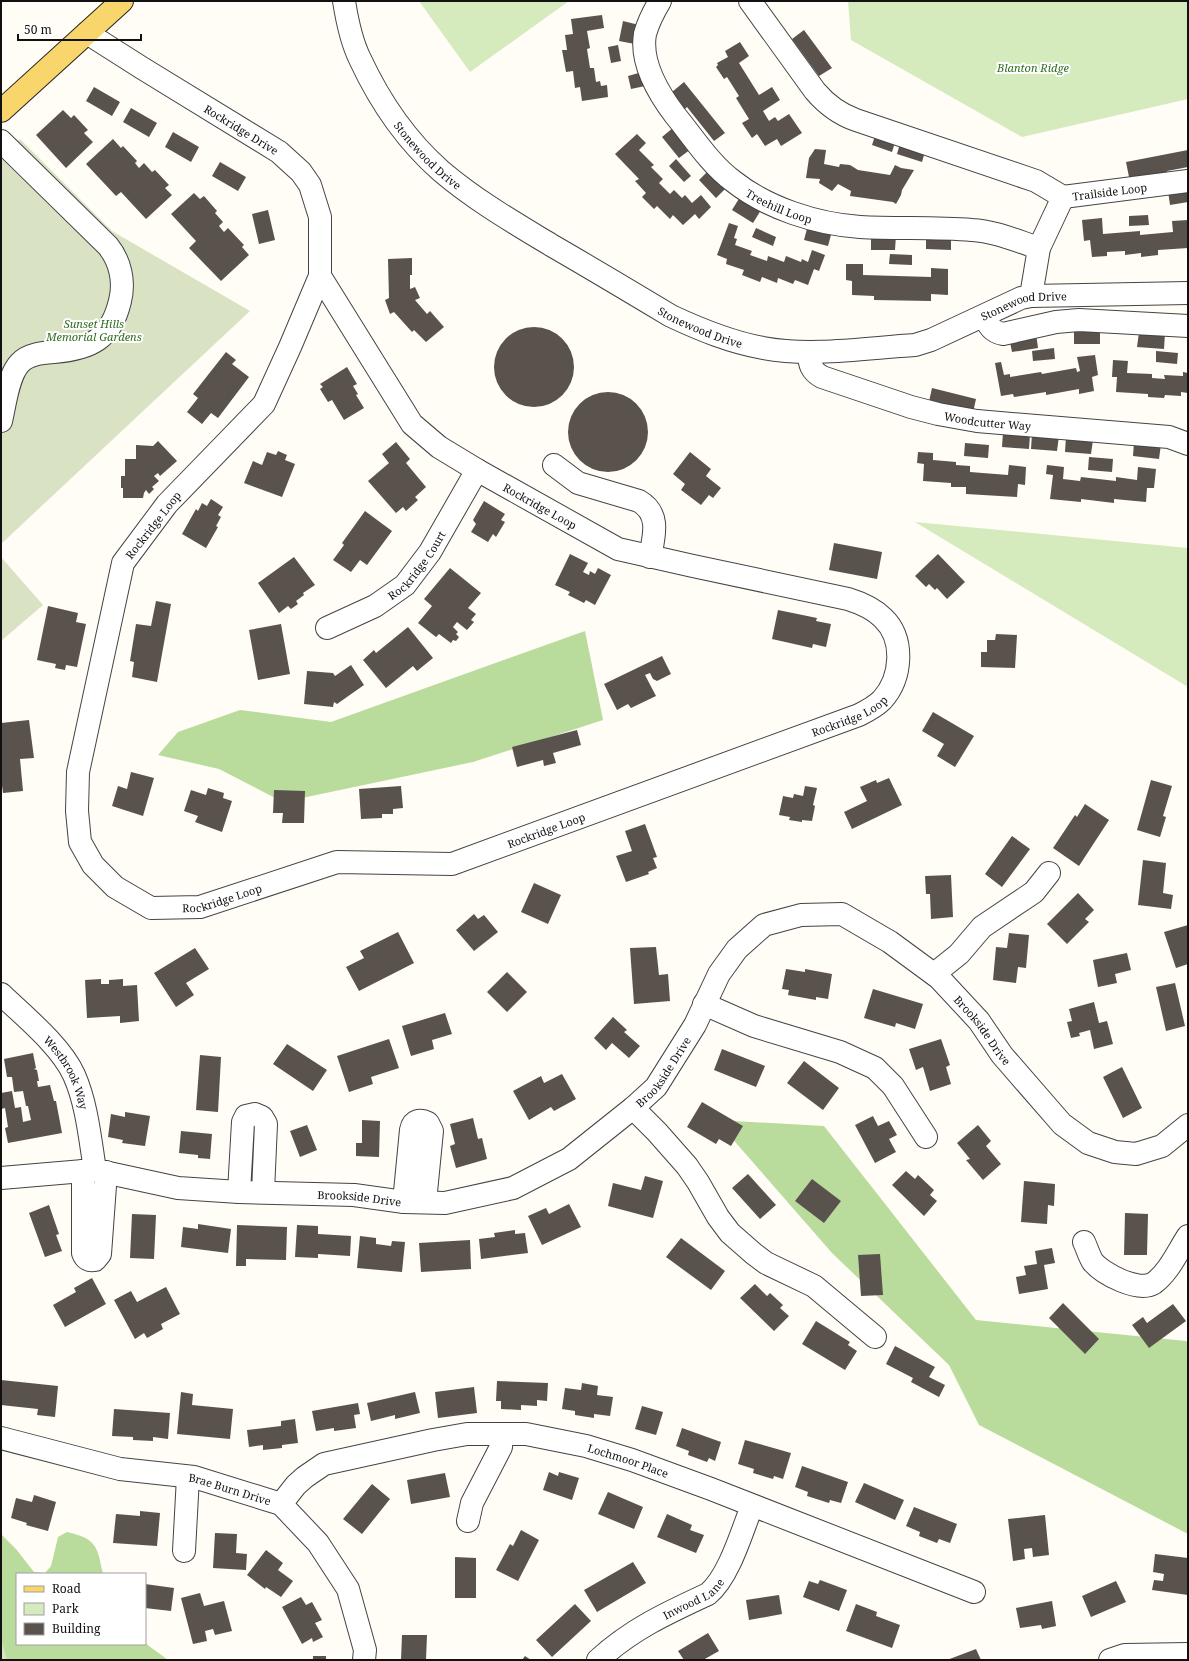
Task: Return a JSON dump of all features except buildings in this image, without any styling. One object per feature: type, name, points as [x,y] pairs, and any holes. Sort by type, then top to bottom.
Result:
[{"type":"main road","points":[[1,111],[122,1]]},
{"type":"street","name":"Stonewood Drive","points":[[344,1],[349,30],[359,58],[392,113],[416,146],[441,170],[473,196],[509,220],[651,304],[697,328],[731,341],[764,348],[810,352],[915,345],[931,340],[1021,298],[1031,296],[1188,293]]},
{"type":"street","name":"Treehill Loop","points":[[660,1],[648,25],[645,35],[647,62],[659,92],[711,159],[743,189],[785,210],[832,223],[859,227],[973,230],[993,234],[1039,248]]},
{"type":"street","points":[[750,1],[815,91],[837,111],[856,120],[1036,181],[1063,197]]},
{"type":"street","name":"Rockridge Drive","points":[[87,33],[269,145],[292,162],[310,185],[320,216],[320,276]]},
{"type":"street","points":[[1,141],[108,246],[117,261],[122,282],[118,308],[112,322],[98,340],[81,348],[34,354],[20,362],[12,378],[1,421]]},
{"type":"street","name":"Trailside Loop","points":[[1031,296],[1039,248],[1063,197],[1188,181]]},
{"type":"street","name":"Rockridge Loop","points":[[320,276],[412,424],[439,446],[476,470],[609,545],[627,552],[848,599],[864,604],[875,610],[891,628],[896,640],[899,663],[896,676],[883,699],[872,708],[859,715],[452,864],[338,862],[200,907],[151,908],[115,887],[93,865],[80,842],[77,810],[78,772],[123,563],[167,504],[264,404],[320,276]]},
{"type":"street","points":[[300,324],[315,303],[319,301],[328,303],[347,321]]},
{"type":"street","points":[[984,316],[992,330],[1003,334],[1056,322],[1079,320],[1188,326]]},
{"type":"street","name":"Woodcutter Way","points":[[810,352],[810,365],[816,374],[822,377],[897,403],[938,414],[977,420],[1169,437],[1188,444]]},
{"type":"street","points":[[554,465],[578,482],[645,504],[650,510],[653,518],[654,532],[650,557]]},
{"type":"street","name":"Rockridge Court","points":[[327,628],[375,606],[405,584],[430,552],[476,470]]},
{"type":"street","points":[[934,974],[959,954],[982,927],[1034,892],[1049,873]]},
{"type":"street","name":"Brookside Drive","points":[[1,1178],[95,1171],[178,1188],[239,1192],[354,1195],[415,1202],[445,1203],[513,1188],[569,1159],[633,1108],[656,1087],[694,1025],[719,974],[737,949],[764,925],[802,916],[842,914],[890,942],[934,974],[979,1021],[1002,1055],[1062,1124],[1088,1143],[1115,1152],[1136,1154],[1162,1146],[1186,1132]]},
{"type":"street","name":"Westbrook Way","points":[[1,994],[53,1045],[73,1074],[79,1087],[88,1124],[95,1171]]},
{"type":"street","points":[[704,1004],[754,1026],[840,1052],[875,1068],[892,1086],[926,1137]]},
{"type":"street","points":[[633,1108],[687,1166],[718,1217],[730,1233],[766,1263],[814,1286],[875,1337]]},
{"type":"street","points":[[239,1192],[243,1122],[246,1116],[255,1114],[262,1117],[266,1124],[263,1192]]},
{"type":"street","points":[[1084,1242],[1094,1263],[1118,1279],[1138,1286],[1144,1286],[1150,1285],[1160,1277],[1188,1236]]},
{"type":"street","name":"Lochmoor Place","points":[[281,1504],[296,1485],[324,1464],[467,1434],[526,1434],[586,1446],[711,1489],[974,1592]]},
{"type":"street","points":[[468,1521],[472,1503],[501,1447],[502,1434]]},
{"type":"street","name":"Brae Burn Drive","points":[[1,1438],[120,1470],[188,1477],[281,1504],[318,1543],[348,1589],[365,1650],[364,1660]]},
{"type":"street","points":[[184,1551],[188,1477]]},
{"type":"street","name":"Inwood Lane","points":[[598,1660],[628,1635],[646,1624],[708,1594],[714,1589],[725,1572],[752,1506]]},
{"type":"street","points":[[1110,1660],[1125,1655],[1188,1654]]},
{"type":"green space","points":[[419,1],[569,1],[470,72]]},
{"type":"green space","name":"Blanton Ridge","points":[[848,1],[1188,1],[1188,99],[1022,137],[851,40]]},
{"type":"green space","name":"Sunset Hills Memorial Gardens","points":[[20,139],[112,231],[250,311],[1,544],[1,156]]},
{"type":"green space","points":[[915,522],[1188,548],[1188,687]]},
{"type":"green space","points":[[1,557],[43,605],[1,641]]},
{"type":"green space","points":[[585,631],[603,720],[473,762],[283,802],[219,769],[158,755],[178,732],[240,710],[331,722]]},
{"type":"green space","points":[[716,1120],[824,1126],[976,1320],[1186,1341],[1188,1343],[1188,1534],[979,1425],[949,1365],[832,1253]]},
{"type":"green space","points":[[67,1532],[90,1541],[97,1550],[103,1573],[45,1573],[51,1566],[58,1537]]},
{"type":"green space","points":[[1,1534],[16,1549],[34,1572],[45,1573],[16,1573],[16,1645],[146,1645],[146,1644],[168,1660],[1,1660]]},
{"type":"green space","points":[[1,1639],[7,1660],[1,1660]]}]
